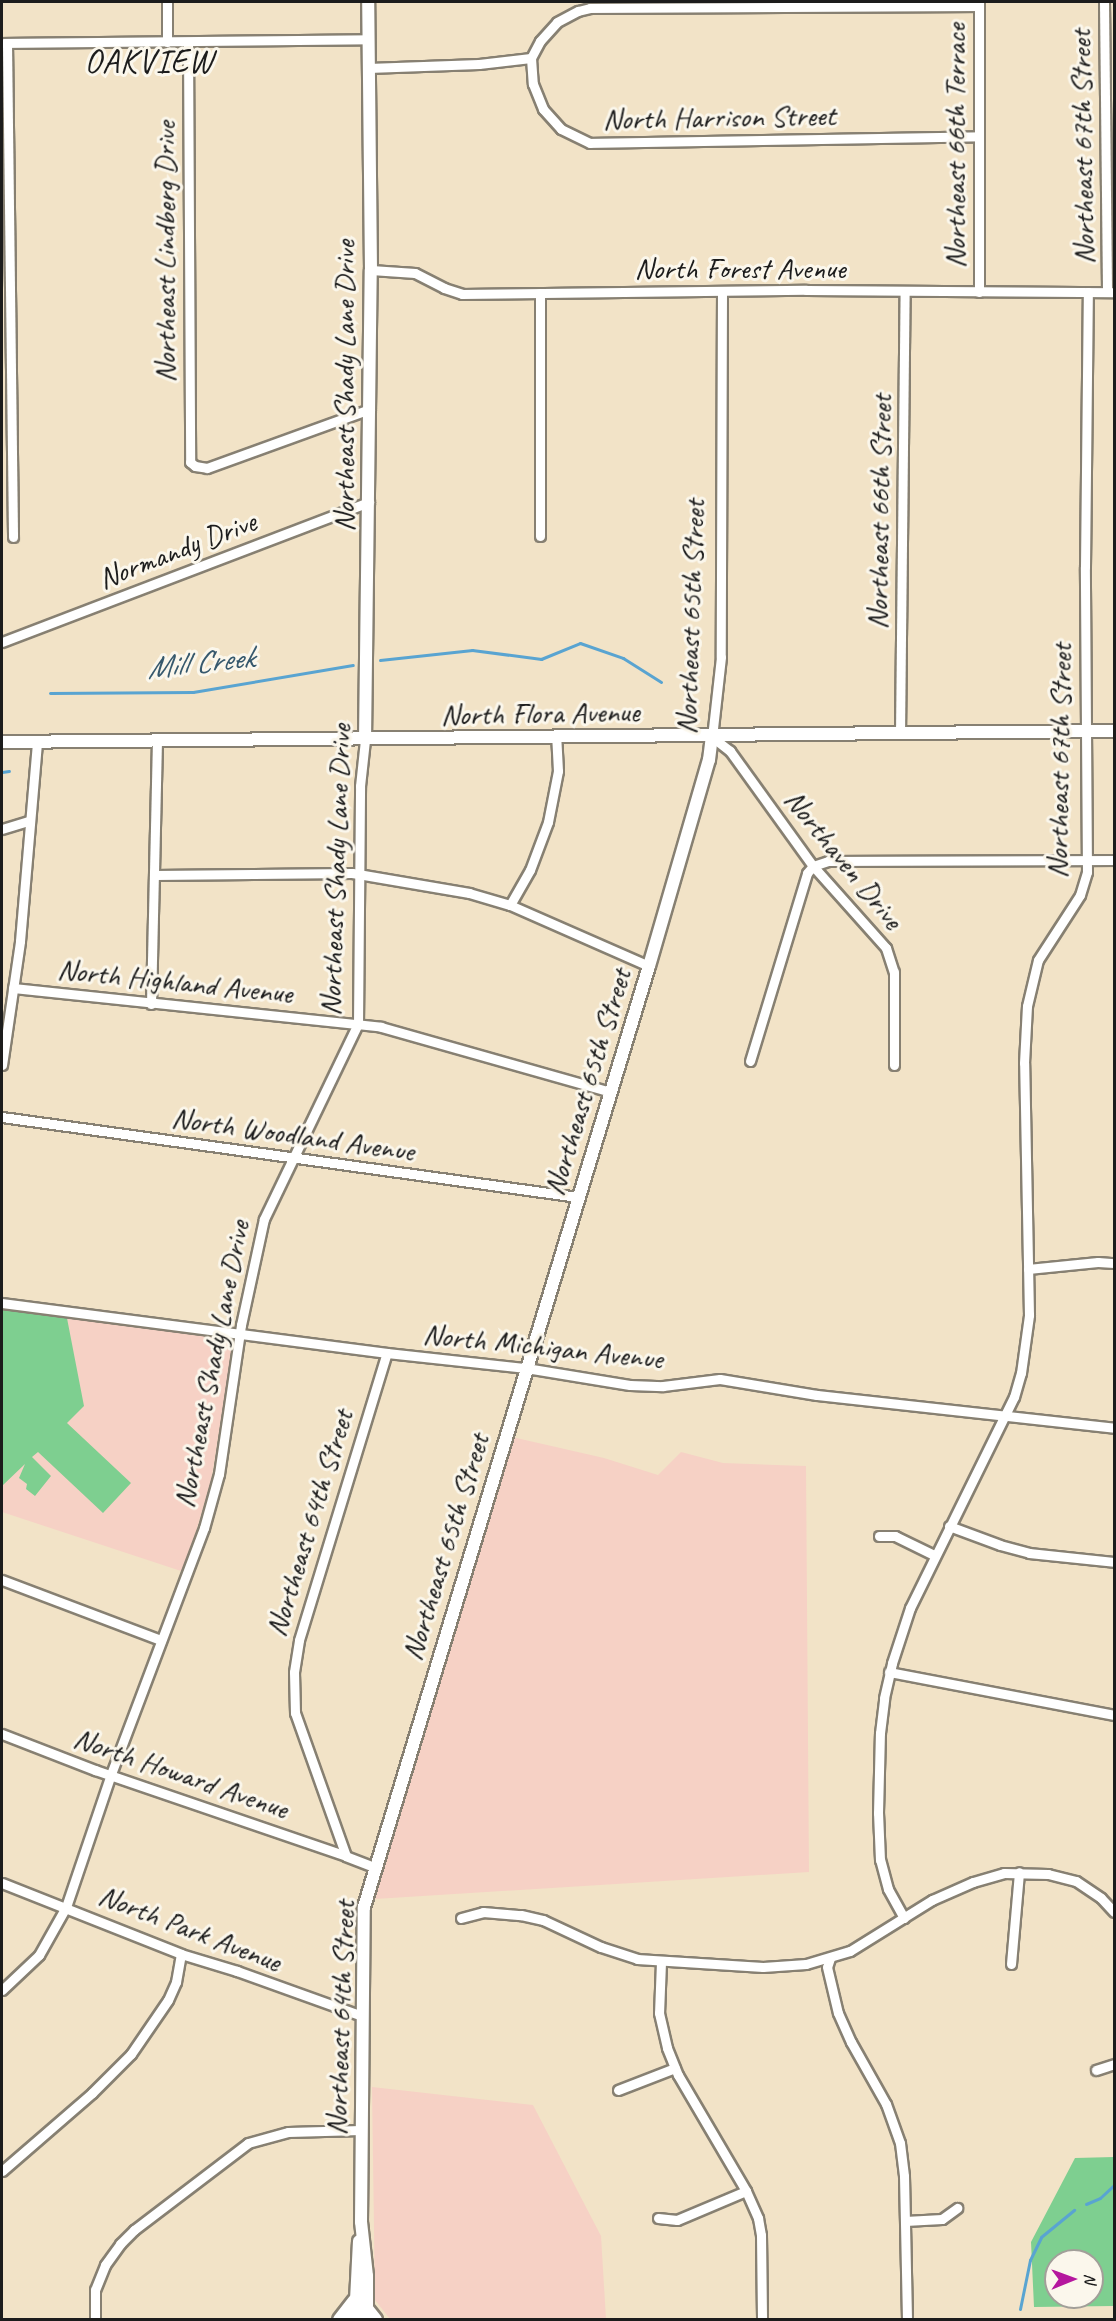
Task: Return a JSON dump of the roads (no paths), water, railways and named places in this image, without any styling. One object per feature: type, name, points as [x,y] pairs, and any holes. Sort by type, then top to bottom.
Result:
[{"type":"main road","points":[[340,2319],[355,2301]]},
{"type":"street","points":[[167,2],[167,42]]},
{"type":"street","name":"Northeast Shady Lane Drive","points":[[2,1990],[39,1955],[66,1907],[111,1774],[204,1528],[219,1474],[240,1333],[264,1219],[358,1024],[358,873],[360,786],[365,740],[370,409],[368,2]]},
{"type":"street","name":"Northeast 67th Street","points":[[1104,2],[1111,292]]},
{"type":"street","points":[[368,68],[470,65],[531,58],[540,41],[556,22],[572,13],[590,8],[979,4]]},
{"type":"street","name":"Northeast 66th Terrace","points":[[979,4],[979,292]]},
{"type":"street","points":[[13,537],[4,43],[368,39]]},
{"type":"street","name":"Northeast Lindberg Drive","points":[[188,42],[190,462],[195,466],[207,468],[370,409]]},
{"type":"street","name":"North Harrison Street","points":[[531,58],[533,84],[543,109],[566,133],[590,143],[979,136]]},
{"type":"street","name":"North Forest Avenue","points":[[371,270],[415,273],[444,288],[462,294],[723,291],[1111,292]]},
{"type":"street","name":"Northeast 65th Street","points":[[374,1867],[649,966],[709,760],[721,657],[723,291]]},
{"type":"street","name":"Northeast 66th Street","points":[[900,734],[905,291]]},
{"type":"street","name":"Northeast 67th Street","points":[[904,1918],[888,1888],[880,1860],[878,1813],[880,1733],[889,1672],[910,1608],[1016,1389],[1026,1348],[1028,1269],[1024,1063],[1027,1006],[1038,960],[1083,890],[1087,872],[1084,732],[1088,292]]},
{"type":"street","points":[[540,293],[540,536]]},
{"type":"street","name":"Normandy Drive","points":[[2,642],[369,502]]},
{"type":"street","name":"North Flora Avenue","points":[[2,742],[1114,731]]},
{"type":"street","name":"Northaven Drive","points":[[712,736],[730,751],[813,866],[879,938],[889,954],[894,972],[894,1065]]},
{"type":"street","points":[[510,905],[530,870],[548,822],[558,771],[556,738]]},
{"type":"street","points":[[2,1065],[20,941],[36,741]]},
{"type":"street","points":[[151,1004],[157,741]]},
{"type":"street","points":[[2,829],[29,821]]},
{"type":"street","points":[[750,1061],[807,873],[813,866],[828,861],[1114,860]]},
{"type":"street","points":[[155,875],[358,873],[469,893],[510,905],[649,966]]},
{"type":"street","name":"North Highland Avenue","points":[[13,988],[381,1027],[610,1092]]},
{"type":"street","name":"North Woodland Avenue","points":[[2,1117],[578,1197]]},
{"type":"street","points":[[1028,1269],[1098,1262],[1114,1263]]},
{"type":"street","name":"North Michigan Avenue","points":[[2,1303],[387,1353],[526,1368],[646,1386],[720,1379],[828,1396],[1114,1428]]},
{"type":"street","name":"Northeast 64th Street","points":[[355,2319],[356,2261],[361,2222],[364,1906],[374,1867],[346,1856],[295,1713],[294,1672],[299,1640],[387,1353]]},
{"type":"street","points":[[949,1526],[999,1545],[1029,1553],[1114,1562]]},
{"type":"street","points":[[879,1536],[895,1536],[934,1555]]},
{"type":"street","points":[[2,1580],[161,1640]]},
{"type":"street","points":[[889,1672],[1114,1715]]},
{"type":"street","name":"North Howard Avenue","points":[[2,1734],[346,1856]]},
{"type":"street","points":[[1011,1964],[1019,1872]]},
{"type":"street","points":[[461,1918],[483,1912],[532,1917],[619,1954],[661,1962],[774,1967],[830,1958],[855,1948],[956,1888],[990,1876],[1019,1872],[1048,1874],[1076,1881],[1101,1898],[1114,1912]]},
{"type":"street","name":"North Park Avenue","points":[[2,1883],[181,1954],[237,1971],[362,2016]]},
{"type":"street","points":[[2,2171],[93,2093],[131,2054],[168,2000],[176,1982],[181,1954]]},
{"type":"street","points":[[830,1958],[828,1967],[838,2013],[851,2043],[886,2104],[900,2143],[904,2176],[907,2319]]},
{"type":"street","points":[[661,1962],[659,2013],[675,2068],[746,2191],[758,2218],[761,2235],[762,2319]]},
{"type":"street","points":[[1096,2070],[1114,2064]]},
{"type":"street","points":[[618,2090],[675,2068]]},
{"type":"street","points":[[95,2319],[95,2289],[105,2265],[120,2244],[248,2143],[288,2132],[362,2130]]},
{"type":"street","points":[[658,2218],[677,2220],[746,2191]]},
{"type":"street","points":[[905,2221],[942,2219],[957,2208]]},
{"type":"street","name":"Northeast 64th Street","points":[[361,2222],[370,2316]]},
{"type":"waterway","name":"Mill Creek","points":[[380,660],[472,650],[541,659],[580,643],[623,658],[661,682]]},
{"type":"waterway","name":"Mill Creek","points":[[50,693],[193,692],[353,665]]},
{"type":"waterway","name":"Mill Creek","points":[[2,772],[9,771]]},
{"type":"waterway","points":[[1086,2204],[1100,2198],[1114,2185]]},
{"type":"waterway","points":[[1020,2309],[1030,2260],[1041,2237],[1074,2210]]},
{"type":"district","name":"OAKVIEW","points":[[149,62]]}]
